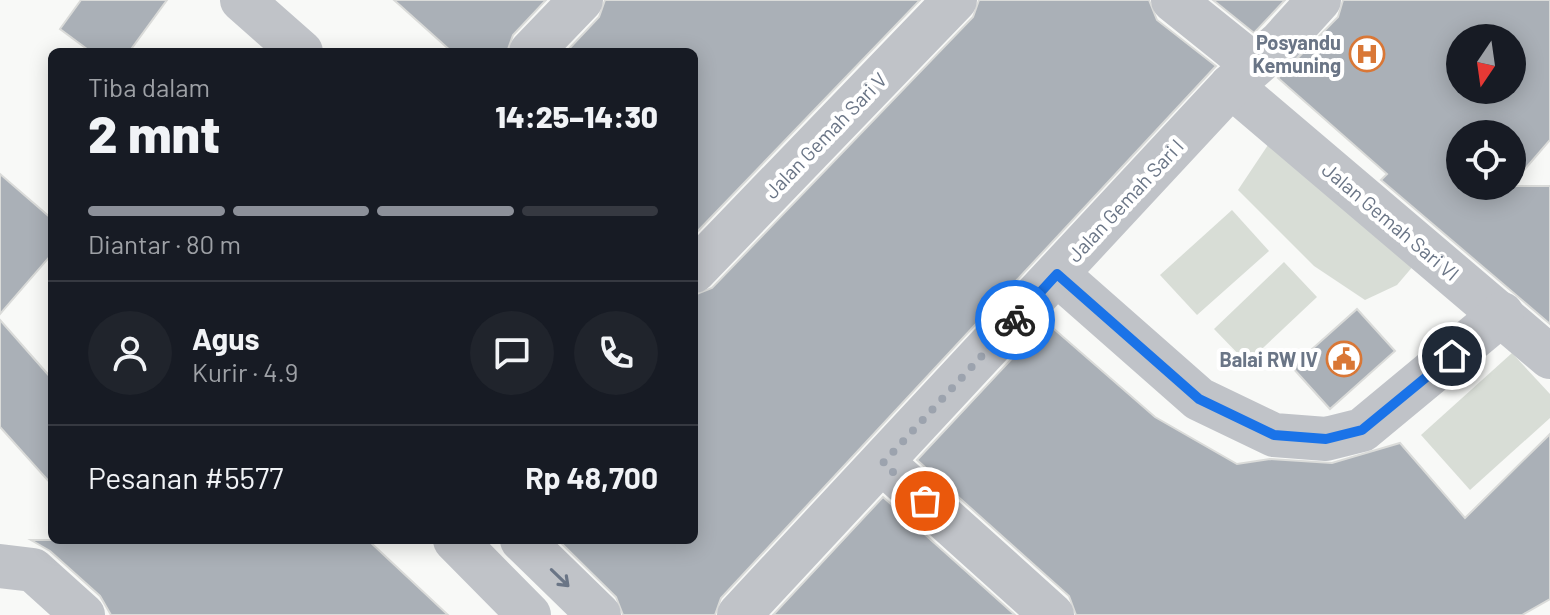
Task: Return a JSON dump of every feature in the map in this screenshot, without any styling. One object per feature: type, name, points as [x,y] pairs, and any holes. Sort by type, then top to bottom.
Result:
[{"type":"street","points":[[242,0],[296,48]]},
{"type":"street","points":[[535,48],[581,0]]},
{"type":"street","name":"Jalan Gemah Sari V","points":[[698,267],[955,0]]},
{"type":"street","name":"Jalan Gemah Sari VI","points":[[1173,0],[1242,75],[1550,357]]},
{"type":"street","name":"Jalan Gemah Sari I","points":[[739,615],[1242,75],[1319,0]]},
{"type":"street","points":[[1057,274],[1199,399],[1274,435],[1326,439],[1362,430],[1502,314]]},
{"type":"street","points":[[883,463],[1052,615]]},
{"type":"street","points":[[459,544],[529,615]]},
{"type":"street","points":[[526,544],[599,615]]},
{"type":"street","points":[[0,566],[33,570],[83,615]]},
{"type":"shaded area","points":[[1274,136],[1420,258],[1397,285],[1365,300],[1314,266],[1238,190]]},
{"type":"shaded area","points":[[1232,210],[1269,251],[1197,315],[1160,275]]},
{"type":"shaded area","points":[[1284,262],[1317,297],[1247,363],[1214,329]]},
{"type":"shaded area","points":[[1512,353],[1550,394],[1550,418],[1470,490],[1421,435]]},
{"type":"building","points":[[81,0],[167,0],[132,48],[86,48],[60,29]]},
{"type":"building","points":[[394,0],[546,0],[513,35],[508,48],[448,48]]},
{"type":"building","points":[[605,0],[920,0],[698,231],[698,48],[570,48],[599,17]]},
{"type":"building","points":[[979,0],[1149,0],[1157,20],[1216,66],[721,598],[715,615],[623,615],[616,597],[562,544],[698,544],[698,293],[712,288],[973,17]]},
{"type":"building","points":[[1213,0],[1285,0],[1254,33]]},
{"type":"building","points":[[1343,0],[1550,0],[1550,140],[1526,168],[1526,120],[1446,120],[1446,200],[1526,200],[1526,186],[1550,186],[1550,324],[1381,180],[1387,174],[1278,78],[1338,17]]},
{"type":"building","points":[[0,174],[48,216],[48,259],[0,314]]},
{"type":"building","name":"Balai RW IV","points":[[1357,309],[1395,351],[1330,409],[1292,367]]},
{"type":"building","points":[[0,320],[48,374],[48,481],[0,427]]},
{"type":"building","points":[[1046,322],[1155,417],[1237,464],[1270,459],[1332,463],[1400,443],[1465,518],[1550,434],[1550,599],[1522,615],[1076,615],[1069,596],[917,460]]},
{"type":"building","points":[[883,497],[1015,615],[773,615]]},
{"type":"building","points":[[31,540],[48,540],[48,544],[372,544],[448,615],[111,615],[100,596],[50,551]]},
{"type":"way so far","points":[[925,501],[883,463],[1015,320]]},
{"type":"place","name":"Posyandu Kemuning","points":[[1367,54]]},
{"type":"place","name":"Balai RW IV","points":[[1344,359]]},
{"type":"route","points":[[1015,320],[1057,274],[1199,399],[1274,435],[1326,439],[1362,430],[1452,356]]}]
